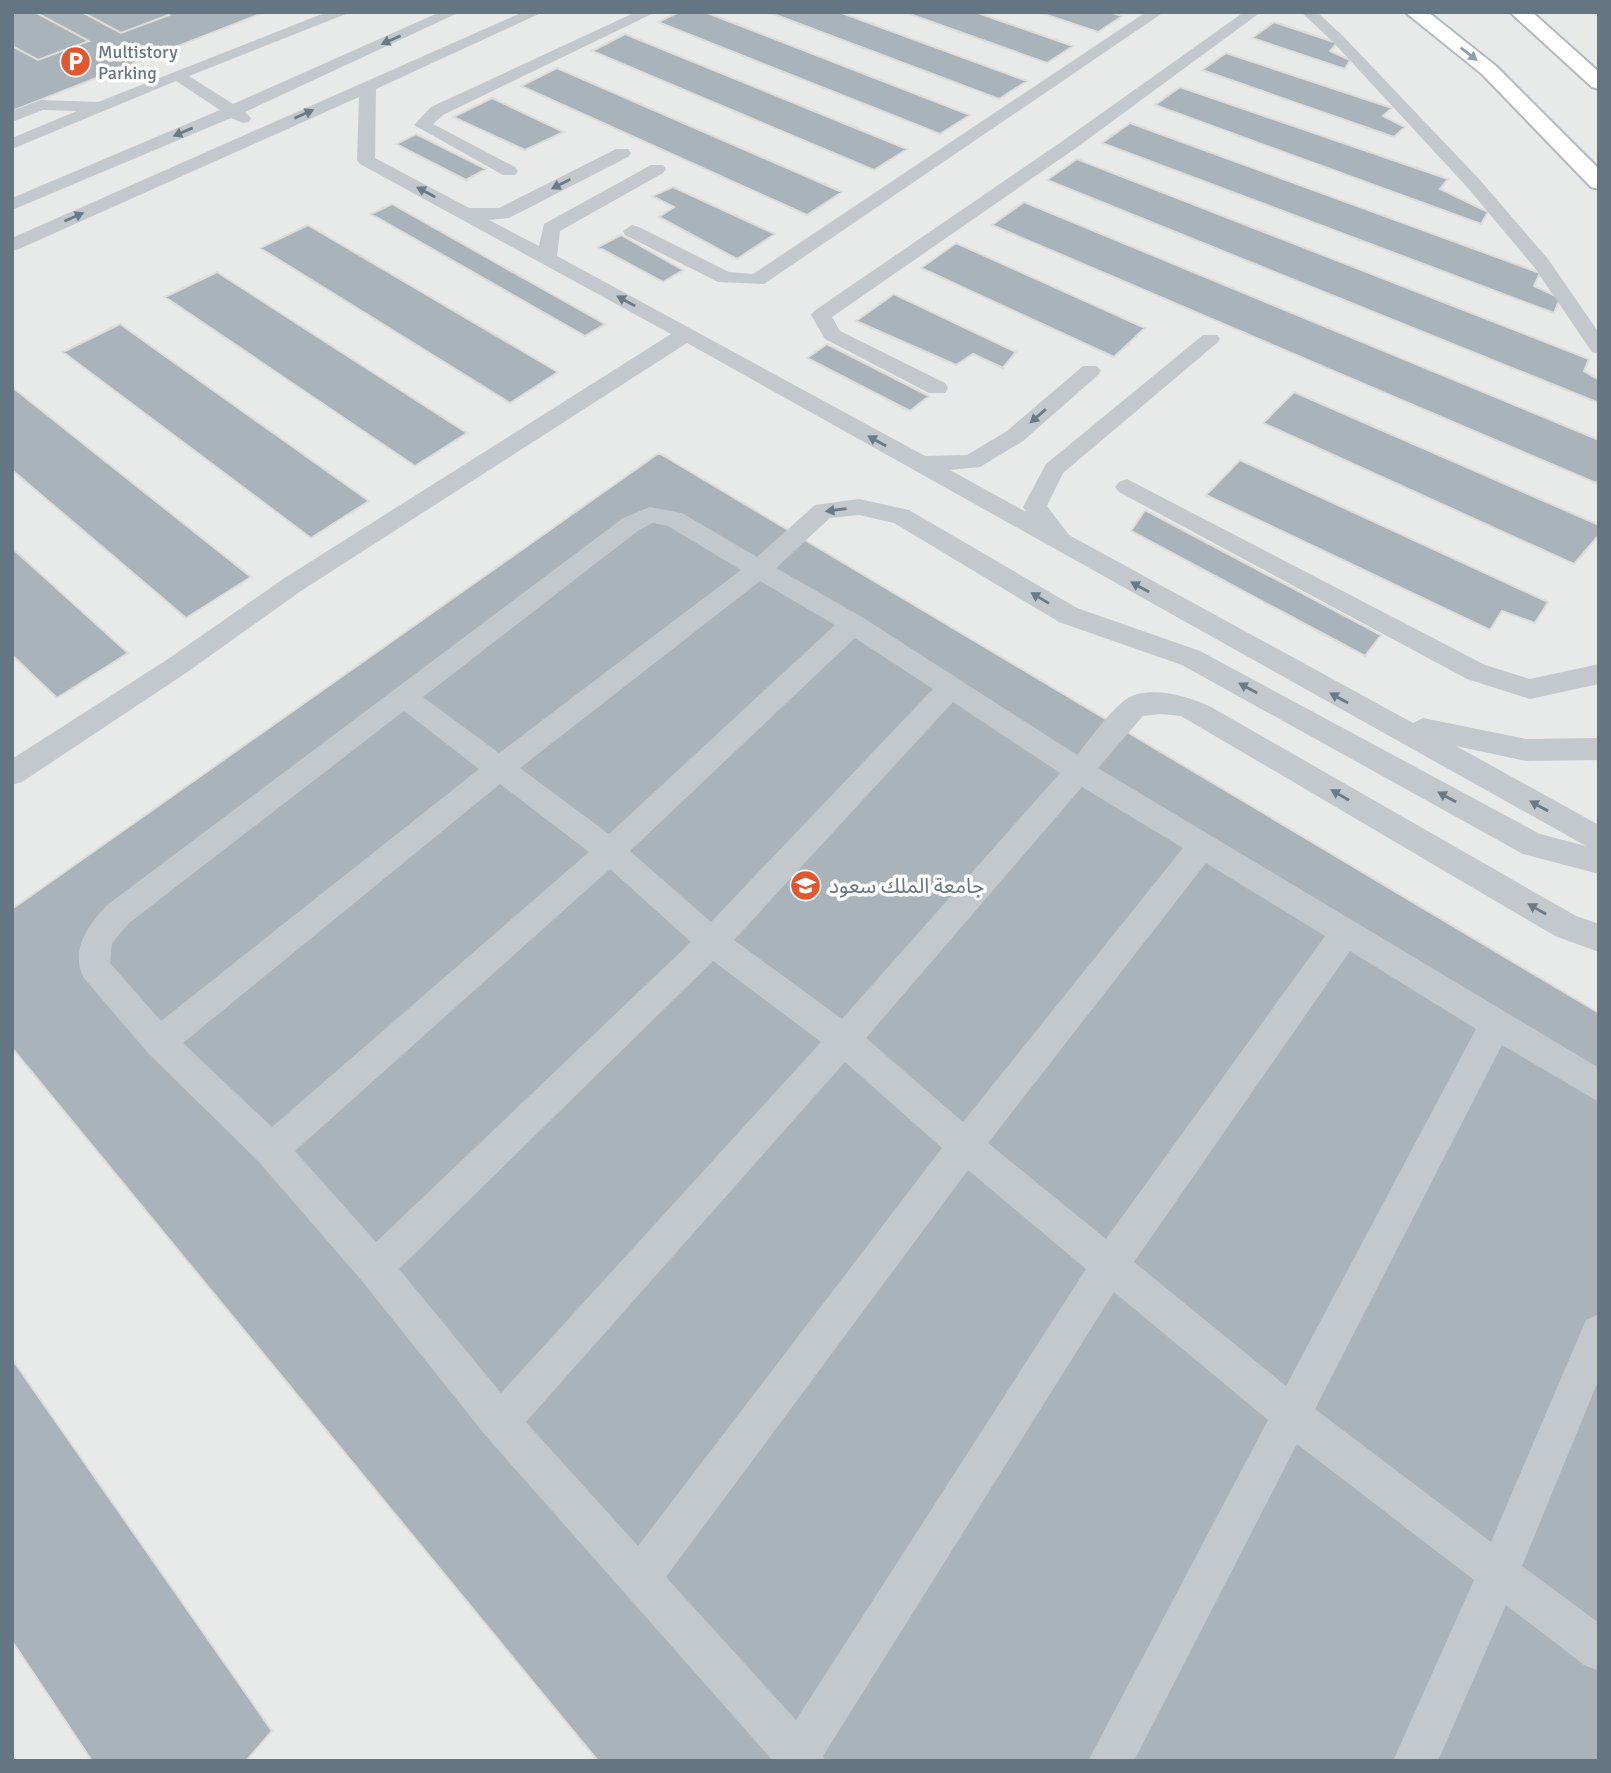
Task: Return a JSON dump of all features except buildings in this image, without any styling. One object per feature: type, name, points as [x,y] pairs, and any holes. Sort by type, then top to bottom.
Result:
[{"type":"main road","points":[[1415,12],[1489,70],[1599,182]]},
{"type":"main road","points":[[1502,12],[1573,60]]},
{"type":"main road","points":[[1520,12],[1599,83]]},
{"type":"lane","points":[[12,144],[177,75],[344,12]]},
{"type":"lane","points":[[12,205],[453,12]]},
{"type":"lane","points":[[12,245],[536,12]]},
{"type":"lane","points":[[509,171],[422,125],[437,111],[649,12]]},
{"type":"lane","points":[[632,231],[725,278],[757,280],[1157,12]]},
{"type":"lane","points":[[937,387],[832,335],[821,315],[1070,144],[1254,12]]},
{"type":"lane","points":[[1308,12],[1338,38],[1473,183],[1541,263],[1599,348]]},
{"type":"lane","points":[[177,75],[264,132]]},
{"type":"lane","points":[[368,86],[366,160],[547,256],[1599,839]]},
{"type":"lane","points":[[12,117],[41,105],[107,106]]},
{"type":"lane","points":[[467,214],[502,214],[622,153]]},
{"type":"lane","points":[[547,256],[551,228],[657,169]]},
{"type":"lane","points":[[12,774],[177,666],[292,585],[686,334]]},
{"type":"lane","points":[[1062,543],[1035,506],[1054,469],[1210,339]]},
{"type":"lane","points":[[919,464],[972,462],[1015,436],[1090,371]]},
{"type":"lane","points":[[1127,487],[1476,672],[1530,689],[1599,674]]},
{"type":"lane","points":[[159,1042],[499,769],[759,569],[823,512],[859,507],[901,516],[1068,615],[1191,658],[1533,845],[1599,862]]},
{"type":"lane","points":[[1345,933],[1111,1263],[801,1758],[500,1422],[375,1268],[271,1150],[159,1042],[94,967],[97,938],[118,914],[631,524],[650,515],[674,519],[853,624],[1078,770],[1599,1086]]},
{"type":"lane","points":[[271,1150],[610,852],[853,624]]},
{"type":"lane","points":[[375,1268],[712,942],[950,688]]},
{"type":"lane","points":[[405,698],[610,852],[712,942],[844,1040],[965,1146],[1111,1263],[1290,1414],[1599,1650]]},
{"type":"lane","points":[[500,1422],[844,1040],[1135,707],[1160,701],[1184,705],[1566,926],[1599,938]]},
{"type":"lane","points":[[1373,716],[1526,750],[1599,749]]},
{"type":"lane","points":[[639,1579],[965,1146],[1202,846]]},
{"type":"lane","points":[[1110,1761],[1497,1022]]},
{"type":"lane","points":[[1415,1761],[1499,1572],[1599,1333]]},
{"type":"shaded area","name":"جامعة الملك سعود","points":[[12,12],[1599,12],[1599,1761],[12,1761]]},
{"type":"place","name":"Multistory Parking","points":[[75,62]]},
{"type":"place","name":"جامعة الملك سعود","points":[[806,886]]}]
